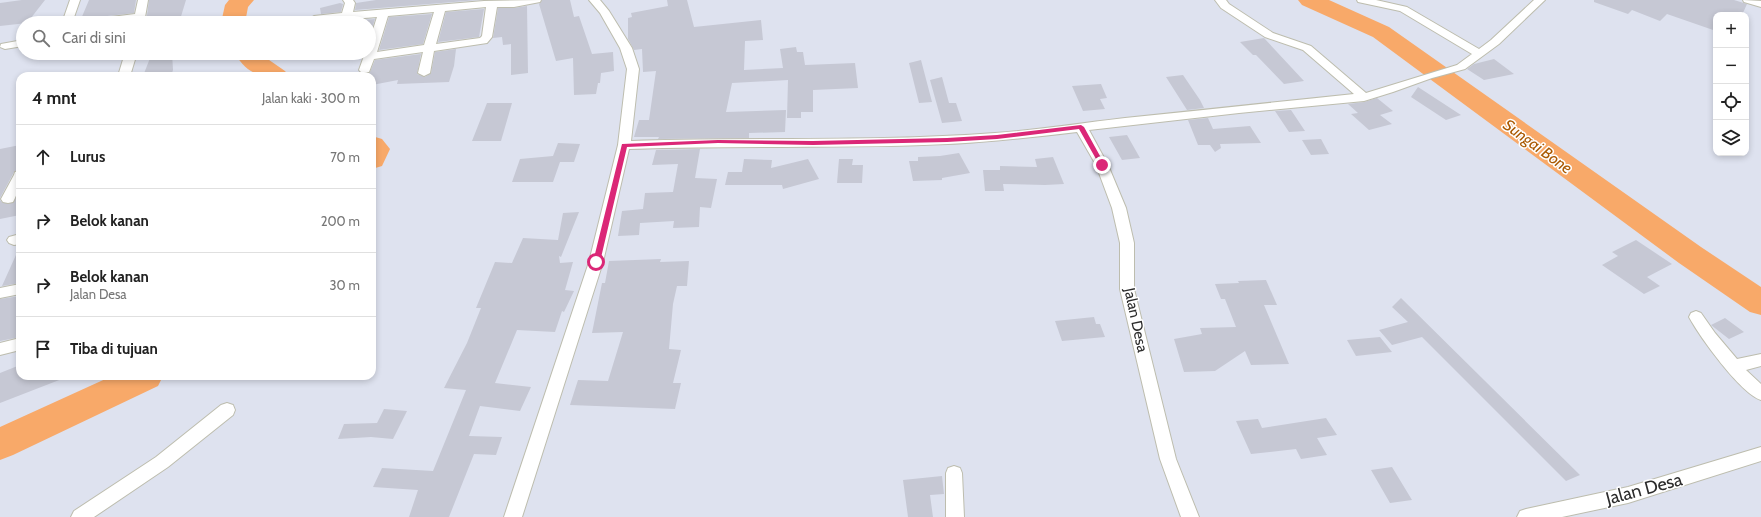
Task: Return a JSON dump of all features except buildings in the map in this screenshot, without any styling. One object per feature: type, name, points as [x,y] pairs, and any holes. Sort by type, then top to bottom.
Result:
[{"type":"street","points":[[70,16],[75,0]]},
{"type":"street","points":[[141,16],[143,0]]},
{"type":"street","points":[[348,0],[350,3],[348,16],[492,4],[514,4],[536,0]]},
{"type":"street","points":[[512,517],[596,262],[624,145],[633,69],[626,48],[604,11],[594,0]]},
{"type":"street","points":[[1220,0],[1225,6],[1270,35],[1307,48],[1364,97]]},
{"type":"street","points":[[1362,0],[1373,2],[1392,2],[1480,54]]},
{"type":"street","points":[[624,145],[718,142],[813,143],[947,140],[997,137],[1364,97],[1461,67],[1480,54],[1512,28],[1540,0]]},
{"type":"street","points":[[1748,0],[1761,4]]},
{"type":"street","points":[[376,55],[485,40],[487,37],[492,4]]},
{"type":"street","points":[[424,73],[429,48],[440,9]]},
{"type":"street","points":[[376,36],[384,13]]},
{"type":"street","points":[[5,46],[16,44]]},
{"type":"street","points":[[125,72],[129,60]]},
{"type":"street","points":[[365,70],[368,60]]},
{"type":"street","name":"Jalan Desa","points":[[1081,127],[1099,158],[1119,208],[1127,243],[1127,289],[1168,459],[1190,517]]},
{"type":"street","points":[[8,199],[16,184]]},
{"type":"street","points":[[0,293],[16,290]]},
{"type":"street","points":[[1696,317],[1705,332],[1761,394]]},
{"type":"street","points":[[0,349],[16,345]]},
{"type":"street","points":[[1735,366],[1761,360]]},
{"type":"street","points":[[80,517],[162,462],[227,410]]},
{"type":"street","name":"Jalan Desa","points":[[1526,517],[1628,495],[1761,454]]},
{"type":"street","points":[[954,473],[955,517]]},
{"type":"waterway","points":[[235,16],[237,5],[242,0]]},
{"type":"waterway","name":"Sungai Bone","points":[[1310,0],[1381,32],[1690,255],[1761,303]]},
{"type":"waterway","points":[[251,60],[270,72]]},
{"type":"waterway","points":[[0,444],[137,380]]},
{"type":"route","points":[[596,262],[624,145],[718,142],[813,143],[947,140],[997,137],[1081,127],[1093,146],[1102,165]]}]
